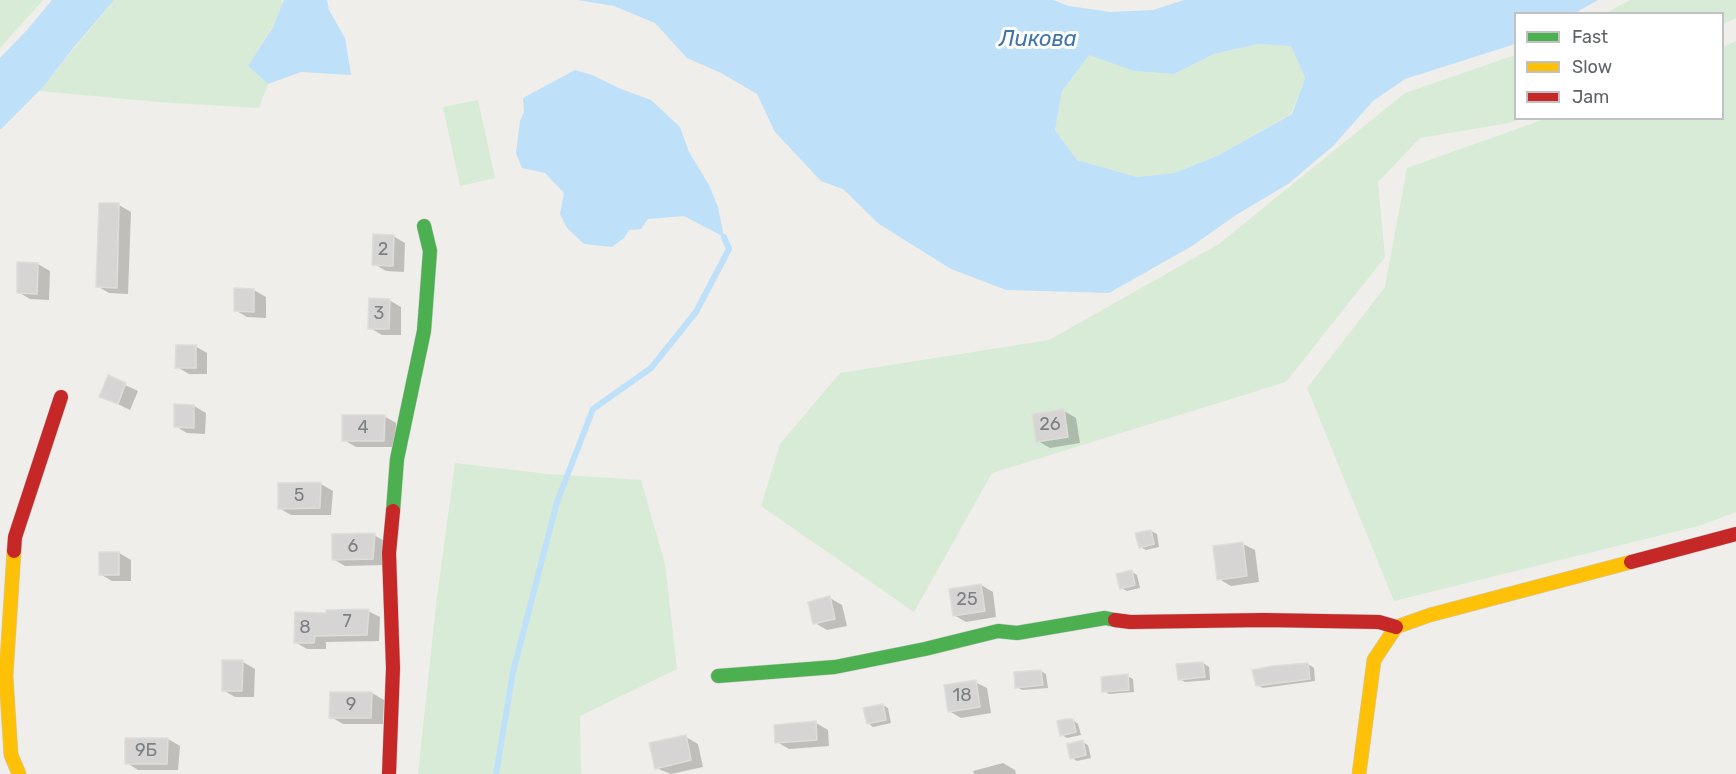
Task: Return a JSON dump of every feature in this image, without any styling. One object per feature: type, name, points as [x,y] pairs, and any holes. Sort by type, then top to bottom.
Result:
[{"type":"street","points":[[389,774],[393,668],[389,553],[397,459],[424,331],[430,251],[424,226]]},
{"type":"street","points":[[19,774],[11,755],[6,676],[15,537],[61,397]]},
{"type":"street","points":[[718,676],[835,667],[925,650],[998,631],[1017,633],[1106,618],[1130,622],[1264,620],[1379,622],[1396,627],[1430,615],[1736,534]]},
{"type":"street","points":[[1359,774],[1374,660],[1396,627]]},
{"type":"green space","points":[[0,0],[43,0],[0,48]]},
{"type":"green space","points":[[114,0],[282,0],[282,7],[273,26],[248,66],[268,84],[259,108],[39,91]]},
{"type":"green space","points":[[1630,0],[1736,0],[1736,18],[1724,24],[1724,12],[1608,12]]},
{"type":"green space","points":[[1736,41],[1736,512],[1702,525],[1394,601],[1307,388],[1385,287],[1407,168],[1542,120],[1724,120],[1724,47]]},
{"type":"green space","points":[[1258,44],[1291,46],[1305,78],[1291,114],[1217,156],[1174,173],[1137,177],[1077,160],[1055,130],[1062,91],[1089,54],[1134,71],[1174,74],[1214,54]]},
{"type":"green space","points":[[1514,55],[1514,120],[1518,120],[1420,138],[1378,182],[1385,257],[1286,382],[992,473],[914,612],[761,506],[780,444],[840,373],[1049,340],[1219,244],[1405,93]]},
{"type":"green space","points":[[478,100],[495,178],[460,186],[443,107]]},
{"type":"green space","points":[[455,463],[548,474],[641,480],[665,564],[677,669],[580,716],[581,774],[418,774],[436,605]]},
{"type":"water","points":[[52,0],[114,0],[43,87],[0,130],[0,58]]},
{"type":"water","points":[[284,0],[327,0],[329,10],[345,38],[351,75],[301,72],[268,84],[248,66],[273,27]]},
{"type":"water","name":"Ликова","points":[[577,0],[1053,0],[1069,6],[1110,12],[1153,10],[1184,0],[1598,0],[1577,12],[1514,12],[1514,44],[1405,79],[1373,101],[1333,146],[1288,184],[1236,215],[1192,246],[1109,293],[1006,290],[951,269],[879,224],[843,189],[821,181],[775,132],[757,94],[721,73],[687,58],[655,23],[614,6]],"holes":[[[1258,44],[1291,46],[1305,78],[1292,114],[1217,156],[1174,173],[1137,177],[1077,160],[1055,130],[1062,91],[1089,55],[1134,71],[1174,74],[1214,54]]]},
{"type":"water","points":[[575,70],[651,100],[680,127],[689,152],[709,185],[718,207],[724,237],[684,216],[648,219],[641,229],[629,230],[624,238],[612,247],[584,244],[567,228],[560,214],[564,193],[545,173],[522,168],[516,153],[520,121],[524,112],[523,98]]},
{"type":"building","points":[[99,203],[119,203],[117,288],[96,287]]},
{"type":"building","points":[[373,234],[394,235],[393,266],[372,265]]},
{"type":"building","points":[[17,262],[38,263],[37,294],[17,293]]},
{"type":"building","points":[[234,288],[254,289],[254,312],[234,311]]},
{"type":"building","points":[[369,298],[390,299],[389,329],[368,329]]},
{"type":"building","points":[[176,345],[196,345],[196,368],[175,368]]},
{"type":"building","points":[[108,375],[126,383],[118,404],[99,397]]},
{"type":"building","points":[[174,404],[194,405],[194,428],[174,427]]},
{"type":"building","points":[[1064,409],[1068,437],[1036,442],[1032,414]]},
{"type":"building","points":[[342,415],[385,415],[384,441],[342,441]]},
{"type":"building","points":[[321,482],[320,508],[278,509],[278,483]]},
{"type":"building","points":[[1151,530],[1154,544],[1139,548],[1135,533]]},
{"type":"building","points":[[375,533],[373,559],[332,560],[332,534]]},
{"type":"building","points":[[1243,542],[1247,576],[1217,580],[1213,546]]},
{"type":"building","points":[[99,552],[119,552],[119,575],[99,575]]},
{"type":"building","points":[[1132,570],[1135,585],[1120,589],[1116,574]]},
{"type":"building","points":[[981,584],[985,611],[953,616],[949,589]]},
{"type":"building","points":[[830,596],[835,619],[813,624],[808,602]]},
{"type":"building","points":[[369,609],[367,635],[315,636],[314,643],[294,643],[295,612],[326,613],[326,610]]},
{"type":"building","points":[[222,660],[243,660],[242,691],[222,691]]},
{"type":"building","points":[[1203,662],[1205,677],[1178,680],[1176,664]]},
{"type":"building","points":[[1308,663],[1310,679],[1256,686],[1252,670]]},
{"type":"building","points":[[1041,670],[1043,685],[1015,688],[1014,672]]},
{"type":"building","points":[[1128,674],[1129,690],[1102,692],[1101,677]]},
{"type":"building","points":[[976,680],[980,707],[948,712],[944,685]]},
{"type":"building","points":[[330,692],[372,692],[371,718],[329,718]]},
{"type":"building","points":[[883,704],[886,720],[867,724],[863,708]]},
{"type":"building","points":[[1073,719],[1076,732],[1060,736],[1057,721]]},
{"type":"building","points":[[816,721],[817,740],[775,743],[774,725]]},
{"type":"building","points":[[686,735],[691,760],[655,769],[649,743]]},
{"type":"building","points":[[125,738],[168,738],[167,764],[125,764]]},
{"type":"building","points":[[1083,740],[1086,755],[1070,759],[1067,744]]},
{"type":"waterway","points":[[496,774],[513,672],[557,502],[593,409],[651,368],[696,312],[729,249],[724,237]]},
{"type":"traffic: fast","points":[[393,511],[397,459],[424,331],[430,251],[424,226]]},
{"type":"traffic: fast","points":[[718,676],[835,667],[925,649],[998,631],[1017,633],[1105,618],[1115,620]]},
{"type":"traffic: slow","points":[[14,551],[6,676],[11,755],[19,774]]},
{"type":"traffic: slow","points":[[1359,774],[1374,660],[1396,627],[1430,615],[1631,562]]},
{"type":"traffic: jam","points":[[14,551],[15,537],[61,397]]},
{"type":"traffic: jam","points":[[389,774],[393,668],[389,553],[393,511]]},
{"type":"traffic: jam","points":[[1631,562],[1736,534]]},
{"type":"traffic: jam","points":[[1115,620],[1130,622],[1264,620],[1379,622],[1396,627]]}]
